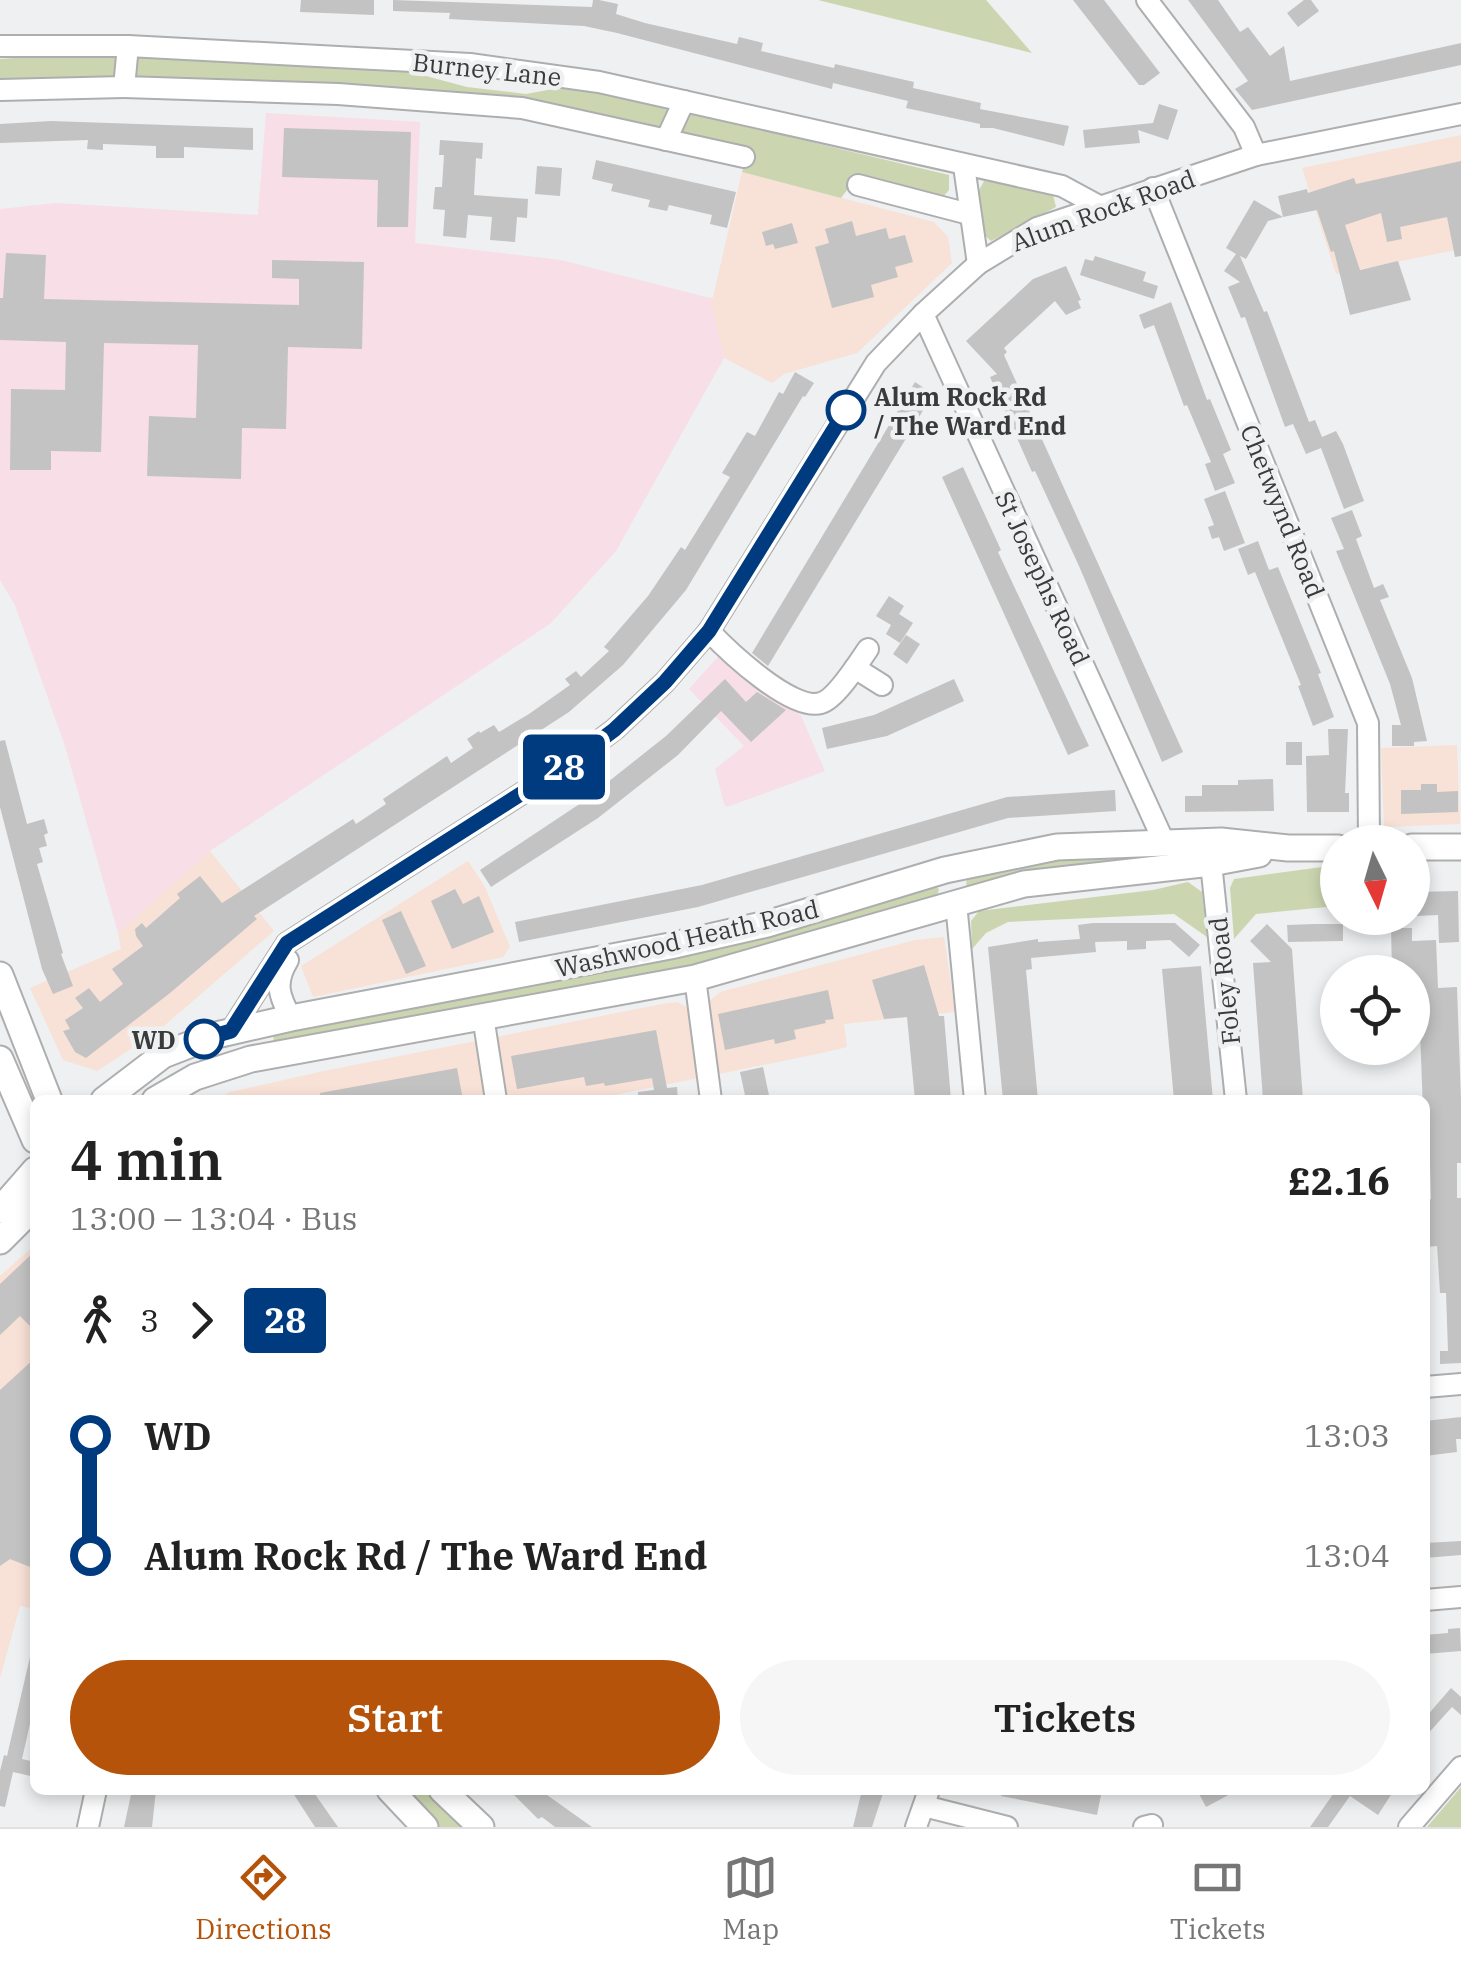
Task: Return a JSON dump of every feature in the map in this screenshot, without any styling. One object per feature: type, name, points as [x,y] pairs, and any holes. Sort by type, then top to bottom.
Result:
[{"type":"main road","name":"Washwood Heath Road","points":[[111,1095],[163,1056],[231,1031],[670,946],[767,924],[944,870],[1057,846],[1221,841],[1320,848]]},
{"type":"main road","points":[[1430,847],[1461,847]]},
{"type":"main road","name":"Washwood Heath Road","points":[[163,1095],[195,1077],[251,1059],[695,978],[1024,884],[1211,863],[1288,848]]},
{"type":"main road","points":[[944,870],[956,903]]},
{"type":"main road","points":[[0,975],[47,1095]]},
{"type":"main road","points":[[0,1059],[30,1128]]},
{"type":"main road","points":[[0,1210],[30,1176]]},
{"type":"main road","points":[[0,1241],[30,1211]]},
{"type":"main road","points":[[395,1795],[425,1827]]},
{"type":"main road","points":[[447,1795],[481,1827]]},
{"type":"street","points":[[1147,0],[1244,127],[1256,155]]},
{"type":"street","name":"Burney Lane","points":[[0,46],[128,46],[337,56],[470,64],[599,82],[1062,186],[1099,206]]},
{"type":"street","points":[[124,88],[128,46]]},
{"type":"street","points":[[337,56],[338,94]]},
{"type":"street","points":[[0,90],[124,88],[338,94],[522,108],[744,157]]},
{"type":"street","points":[[666,140],[684,101]]},
{"type":"street","name":"Alum Rock Road","points":[[231,1031],[287,943],[571,762],[614,730],[665,682],[709,631],[876,362],[978,264],[1038,228],[1256,155],[1461,114]]},
{"type":"street","points":[[964,166],[978,264]]},
{"type":"street","points":[[858,185],[970,214]]},
{"type":"street","name":"Chetwynd Road","points":[[1153,188],[1368,724],[1369,825]]},
{"type":"street","name":"St Josephs Road","points":[[922,314],[1164,842]]},
{"type":"street","points":[[709,631],[742,664],[813,704],[829,699],[868,649]]},
{"type":"street","points":[[854,668],[882,684]]},
{"type":"street","name":"Foley Road","points":[[1211,863],[1235,1095]]},
{"type":"street","points":[[956,903],[975,1095]]},
{"type":"street","name":"Alum Rock Road","points":[[292,1018],[278,989],[280,973],[314,927]]},
{"type":"street","points":[[695,978],[710,1095]]},
{"type":"street","points":[[483,1016],[495,1095]]},
{"type":"street","points":[[1430,1387],[1461,1384]]},
{"type":"street","points":[[1430,1600],[1461,1598]]},
{"type":"street","points":[[1410,1827],[1461,1767]]},
{"type":"street","points":[[88,1827],[95,1795]]},
{"type":"street","points":[[916,1827],[926,1798],[1007,1827]]},
{"type":"shaded area","points":[[266,113],[420,122],[415,243],[561,260],[710,298],[724,358],[616,551],[551,623],[210,851],[118,933],[65,746],[15,605],[0,580],[0,209],[56,203],[258,215]]},
{"type":"shaded area","points":[[1461,135],[1461,249],[1336,274],[1302,168]]},
{"type":"shaded area","points":[[742,172],[934,222],[948,237],[952,263],[857,353],[784,374],[772,383],[724,358],[710,298]]},
{"type":"shaded area","points":[[724,650],[801,716],[825,771],[727,807],[724,804],[715,769],[744,746],[689,689]]},
{"type":"shaded area","points":[[1457,745],[1460,824],[1384,825],[1381,748]]},
{"type":"shaded area","points":[[210,851],[274,931],[157,1032],[97,1071],[63,1060],[30,988],[121,949],[118,933]]},
{"type":"shaded area","points":[[468,861],[485,887],[510,947],[503,957],[313,997],[301,966]]},
{"type":"shaded area","points":[[944,937],[955,1012],[844,1024],[847,1047],[822,1053],[615,1095],[224,1095],[324,1071],[677,1002],[688,1008],[693,1033],[707,1003],[720,992],[915,940]]},
{"type":"shaded area","points":[[30,1249],[30,1608],[20,1606],[0,1678],[0,1276]]},
{"type":"green space","points":[[818,0],[986,0],[1032,53]]},
{"type":"green space","points":[[42,56],[411,72],[467,87],[526,94],[564,87],[661,106],[949,175],[949,190],[943,197],[858,176],[841,198],[742,172],[750,152],[560,110],[322,89],[94,77],[0,84],[0,59]]},
{"type":"green space","points":[[984,181],[1044,189],[1053,195],[1056,207],[991,241],[983,234],[978,192]]},
{"type":"green space","points":[[1092,852],[1196,855],[966,888],[967,875]]},
{"type":"green space","points":[[1320,867],[1320,908],[1256,914],[1234,939],[1230,888],[1234,879]]},
{"type":"green space","points":[[1188,882],[1202,892],[1207,937],[1174,914],[1008,922],[986,933],[972,949],[971,921],[979,911],[1153,890]]},
{"type":"green space","points":[[933,885],[939,889],[937,898],[695,971],[274,1044],[273,1032]]},
{"type":"green space","points":[[1461,1787],[1461,1827],[1427,1827]]},
{"type":"green space","points":[[402,1795],[430,1795],[462,1827],[433,1827]]},
{"type":"building","points":[[301,0],[374,0],[374,15],[300,12]]},
{"type":"building","points":[[393,0],[592,7],[593,0],[599,0],[618,4],[616,14],[645,23],[737,44],[739,37],[763,43],[761,51],[914,82],[913,88],[981,103],[980,109],[1069,126],[1064,146],[906,108],[908,101],[833,83],[832,89],[617,33],[584,26],[449,19],[450,13],[393,11]]},
{"type":"building","points":[[1073,0],[1104,0],[1160,73],[1139,85]]},
{"type":"building","points":[[1188,0],[1218,0],[1240,32],[1248,27],[1270,56],[1284,46],[1290,81],[1461,43],[1461,65],[1252,110],[1235,89],[1248,81]]},
{"type":"building","points":[[1304,0],[1311,0],[1319,11],[1298,27],[1287,13]]},
{"type":"building","points":[[1159,104],[1178,110],[1168,140],[1138,130],[1140,143],[1085,148],[1083,130],[1153,123]]},
{"type":"building","points":[[51,121],[253,128],[253,150],[184,147],[184,158],[156,158],[156,146],[103,144],[103,150],[87,149],[88,140],[0,143],[0,124]]},
{"type":"building","points":[[284,128],[411,132],[408,227],[377,227],[378,180],[282,177]]},
{"type":"building","points":[[440,140],[483,143],[482,159],[476,158],[474,195],[528,199],[527,218],[517,217],[515,242],[490,240],[492,217],[468,215],[466,238],[443,236],[445,210],[433,209],[435,187],[442,187],[444,155],[439,155]]},
{"type":"building","points":[[596,160],[736,192],[727,228],[710,224],[712,215],[669,205],[667,211],[648,207],[650,200],[611,191],[613,184],[592,179]]},
{"type":"building","points":[[1461,161],[1461,256],[1455,257],[1447,217],[1400,227],[1402,239],[1387,242],[1381,213],[1345,225],[1360,270],[1398,261],[1411,300],[1350,315],[1334,251],[1331,252],[1317,210],[1283,217],[1278,196],[1307,189],[1308,193],[1354,178],[1356,184]]},
{"type":"building","points":[[537,166],[562,168],[560,196],[535,194]]},
{"type":"building","points":[[1254,200],[1283,217],[1268,221],[1246,259],[1240,256],[1264,312],[1267,311],[1309,422],[1315,420],[1322,437],[1336,431],[1343,444],[1364,501],[1344,509],[1321,448],[1306,454],[1293,424],[1285,427],[1245,317],[1241,318],[1228,287],[1240,282],[1224,271],[1236,254],[1226,248]]},
{"type":"building","points":[[852,221],[856,236],[886,228],[889,239],[905,235],[913,262],[895,267],[898,277],[871,285],[874,297],[832,308],[815,247],[829,243],[825,229]]},
{"type":"building","points":[[792,223],[798,243],[775,249],[773,244],[766,246],[762,232]]},
{"type":"building","points":[[6,253],[46,255],[44,299],[299,305],[299,279],[272,278],[272,260],[364,262],[362,349],[288,347],[286,429],[242,428],[241,479],[147,476],[149,416],[196,418],[198,345],[104,343],[101,452],[51,451],[51,470],[10,470],[11,389],[65,390],[66,342],[0,340]]},
{"type":"building","points":[[1095,256],[1146,272],[1143,281],[1158,286],[1154,299],[1080,275],[1085,259],[1093,261]]},
{"type":"building","points":[[1066,266],[1081,308],[1066,315],[1055,301],[1004,348],[1004,355],[1183,752],[1162,762],[1079,566],[990,377],[997,374],[966,341],[1033,279]]},
{"type":"building","points":[[1171,302],[1207,400],[1210,399],[1231,450],[1223,454],[1235,483],[1215,491],[1205,464],[1211,462],[1187,405],[1184,406],[1154,325],[1144,329],[1139,315]]},
{"type":"building","points":[[795,372],[814,383],[686,590],[623,665],[569,712],[254,916],[257,919],[170,993],[86,1058],[75,1052],[63,1031],[70,1029],[65,1020],[83,1008],[75,998],[89,988],[100,1002],[123,984],[112,969],[143,946],[135,929],[142,923],[146,928],[200,876],[222,903],[353,819],[356,824],[386,804],[383,799],[447,756],[451,763],[473,748],[467,739],[479,731],[494,725],[499,732],[529,714],[570,685],[565,679],[576,671],[581,677],[609,651],[604,647],[648,596],[681,547],[685,550],[730,477],[722,473],[747,432],[755,436]]},
{"type":"building","points":[[915,382],[933,394],[768,666],[752,653]]},
{"type":"building","points":[[963,467],[1001,550],[998,552],[1089,746],[1068,755],[942,477]]},
{"type":"building","points":[[1225,491],[1245,543],[1224,551],[1219,537],[1212,539],[1208,527],[1214,525],[1204,499]]},
{"type":"building","points":[[1352,510],[1362,536],[1356,539],[1374,588],[1383,584],[1389,597],[1380,600],[1412,678],[1427,741],[1414,742],[1414,746],[1392,746],[1392,725],[1401,725],[1390,684],[1336,551],[1344,549],[1331,518]]},
{"type":"building","points":[[1258,541],[1269,570],[1278,567],[1321,673],[1318,674],[1334,717],[1313,726],[1298,686],[1301,685],[1255,572],[1248,575],[1238,549]]},
{"type":"building","points":[[889,596],[904,606],[899,614],[913,623],[900,643],[886,634],[891,625],[876,616]]},
{"type":"building","points":[[906,635],[920,644],[907,664],[893,654]]},
{"type":"building","points":[[725,679],[746,702],[757,692],[786,710],[751,742],[721,711],[678,755],[598,818],[491,887],[480,870],[584,801],[666,736]]},
{"type":"building","points":[[954,679],[964,701],[887,736],[827,749],[822,728],[874,715]]},
{"type":"building","points":[[1328,729],[1348,729],[1345,793],[1349,793],[1349,812],[1307,812],[1306,756],[1329,755]]},
{"type":"building","points":[[5,740],[27,824],[44,819],[48,833],[44,835],[47,846],[39,848],[43,862],[37,864],[73,986],[53,994],[42,969],[0,807],[0,741]]},
{"type":"building","points":[[1286,742],[1302,742],[1302,765],[1286,765]]},
{"type":"building","points":[[1273,779],[1274,811],[1185,812],[1185,796],[1202,796],[1202,785],[1238,785],[1238,780]]},
{"type":"building","points":[[1421,784],[1437,784],[1437,792],[1458,791],[1458,812],[1401,814],[1401,790],[1421,790]]},
{"type":"building","points":[[1115,790],[1116,811],[1008,818],[698,907],[519,942],[515,922],[702,885],[1007,797]]},
{"type":"building","points":[[455,889],[463,904],[479,896],[494,932],[452,949],[431,901]]},
{"type":"building","points":[[1458,891],[1459,942],[1439,943],[1438,915],[1430,915],[1430,892]]},
{"type":"building","points":[[401,911],[426,966],[406,974],[382,920]]},
{"type":"building","points":[[1175,923],[1200,945],[1189,957],[1170,940],[1146,941],[1146,949],[1127,950],[1127,941],[1095,942],[1096,952],[1031,958],[1032,969],[1026,970],[1038,1095],[1003,1095],[988,947],[1038,939],[1080,939],[1078,925]]},
{"type":"building","points":[[1267,924],[1292,949],[1303,1095],[1263,1095],[1253,963],[1271,962],[1250,941]]},
{"type":"building","points":[[1320,924],[1320,935],[1343,935],[1343,941],[1288,942],[1287,925]]},
{"type":"building","points":[[1391,935],[1412,935],[1412,941],[1436,940],[1438,988],[1457,987],[1461,1363],[1440,1364],[1440,1351],[1448,1351],[1446,1293],[1440,1293],[1437,1246],[1430,1247],[1430,1095],[1422,1095],[1421,1065],[1430,1065],[1430,955],[1392,955]]},
{"type":"building","points":[[924,965],[939,1016],[944,1016],[951,1095],[915,1095],[907,1017],[884,1019],[872,980]]},
{"type":"building","points":[[1201,966],[1213,1095],[1174,1095],[1162,969]]},
{"type":"building","points":[[828,990],[834,1019],[794,1030],[796,1039],[775,1044],[774,1039],[725,1050],[718,1014]]},
{"type":"building","points":[[656,1030],[667,1088],[677,1087],[678,1095],[638,1095],[654,1090],[652,1078],[586,1086],[584,1077],[517,1089],[511,1056]]},
{"type":"building","points":[[763,1067],[769,1095],[745,1095],[740,1072]]},
{"type":"building","points":[[457,1068],[462,1095],[320,1095]]},
{"type":"building","points":[[30,1256],[30,1326],[20,1316],[0,1335],[0,1284]]},
{"type":"building","points":[[30,1363],[30,1567],[10,1559],[0,1566],[0,1390]]},
{"type":"building","points":[[1461,1417],[1457,1452],[1430,1455],[1430,1420]]},
{"type":"building","points":[[1461,1541],[1461,1555],[1430,1558],[1430,1543]]},
{"type":"building","points":[[1460,1628],[1461,1651],[1430,1654],[1430,1635],[1448,1633],[1448,1629]]},
{"type":"building","points":[[30,1657],[30,1724],[22,1759],[30,1761],[30,1776],[13,1772],[5,1807],[0,1806],[0,1771],[4,1755],[7,1756]]},
{"type":"building","points":[[1451,1688],[1461,1697],[1461,1715],[1452,1707],[1430,1731],[1430,1712]]},
{"type":"building","points":[[131,1795],[155,1795],[152,1827],[124,1827]]},
{"type":"building","points":[[294,1795],[316,1795],[338,1827],[315,1827]]},
{"type":"building","points":[[514,1795],[547,1795],[592,1827],[555,1827],[542,1817],[538,1819]]},
{"type":"building","points":[[861,1795],[882,1795],[872,1827],[853,1827]]},
{"type":"building","points":[[1001,1795],[1101,1795],[1097,1815]]},
{"type":"building","points":[[1200,1795],[1229,1795],[1206,1807]]},
{"type":"building","points":[[1332,1795],[1391,1795],[1378,1815],[1350,1796],[1328,1827],[1310,1827]]},
{"type":"bus line","name":"28","points":[[204,1039],[231,1031],[287,943],[571,762],[614,730],[665,682],[709,631],[736,591],[846,410]]},
{"type":"place","name":"Alum Rock Rd / The Ward End","points":[[846,410]]},
{"type":"place","name":"WD","points":[[204,1039]]}]
